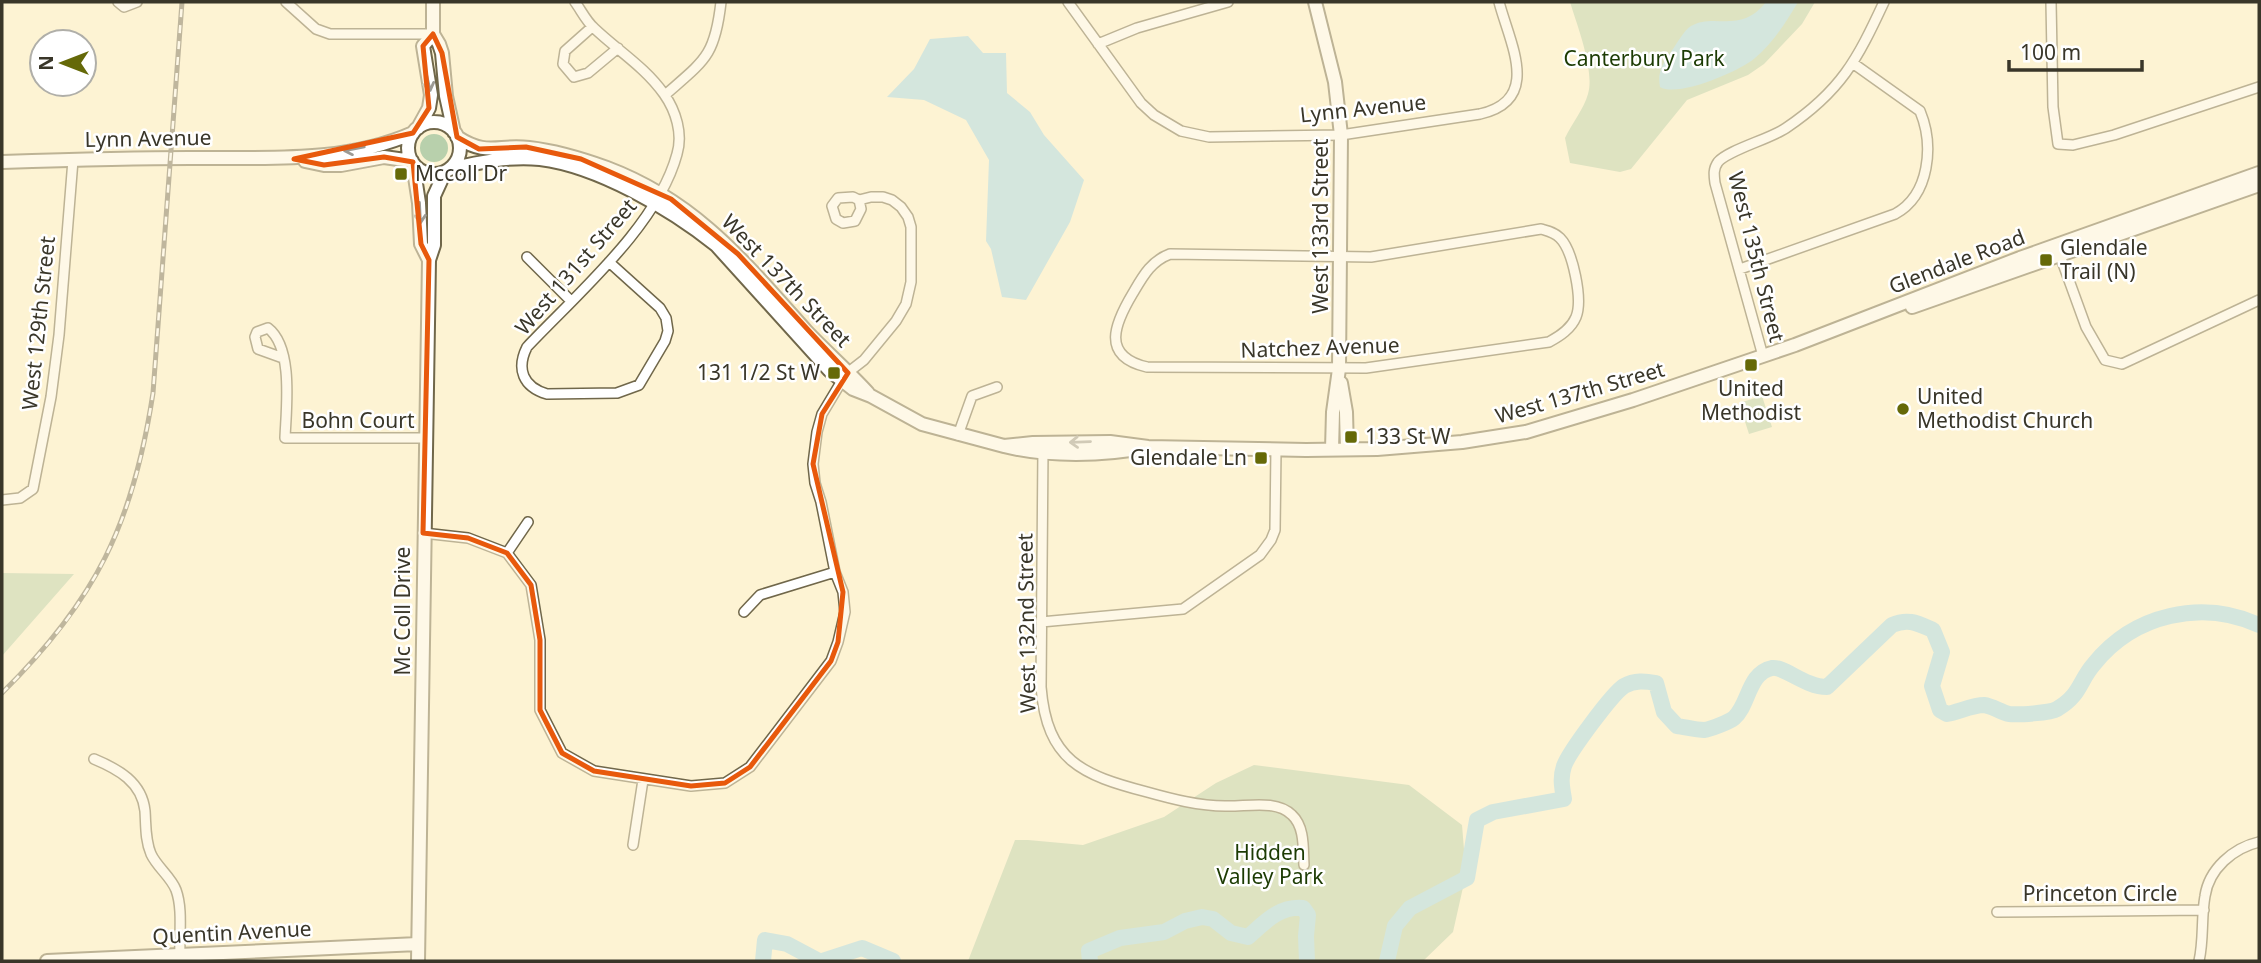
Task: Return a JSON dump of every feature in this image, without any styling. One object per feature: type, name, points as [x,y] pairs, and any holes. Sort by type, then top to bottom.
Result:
[{"type":"main road","points":[[433,2],[433,34],[442,53],[446,96],[460,151],[455,164],[448,170]]},
{"type":"main road","name":"West 133rd Street","points":[[1315,2],[1335,82],[1341,135],[1339,369],[1333,412],[1332,449]]},
{"type":"main road","points":[[433,34],[423,46],[430,102],[408,144],[412,163],[418,169],[431,174],[495,159],[540,159],[551,156]]},
{"type":"main road","points":[[415,131],[430,123],[443,124],[479,149],[526,147],[551,156]]},
{"type":"main road","name":"Lynn Avenue","points":[[2,162],[294,159],[388,143],[415,131]]},
{"type":"main road","name":"West 137th Street","points":[[551,156],[689,212],[738,254],[845,377],[871,396],[922,424],[1004,446],[1043,448],[1110,442],[1148,447],[1347,449],[1424,446],[1526,432],[1633,400],[1884,312]]},
{"type":"main road","name":"Lynn Avenue","points":[[294,159],[324,165],[384,157],[412,163]]},
{"type":"main road","name":"Mc Coll Drive","points":[[412,163],[419,204],[421,244],[429,260]]},
{"type":"main road","name":"Mc Coll Drive","points":[[418,961],[429,260],[434,245],[434,196],[448,170]]},
{"type":"main road","name":"Glendale Road","points":[[1884,312],[1914,306],[2259,173]]},
{"type":"main road","name":"Glendale Road","points":[[2058,251],[2259,185]]},
{"type":"main road","name":"West 133rd Street","points":[[1339,369],[1346,412],[1347,449]]},
{"type":"main road","name":"Quentin Avenue","points":[[47,961],[418,944]]},
{"type":"street","points":[[118,2],[129,7],[137,2]]},
{"type":"street","points":[[286,2],[316,29],[330,34],[433,34]]},
{"type":"street","name":"West 131st Street","points":[[575,2],[592,27],[646,73],[665,95],[678,121],[678,153],[658,198],[636,231],[527,347],[520,368],[524,379],[531,386],[547,394],[617,393],[639,385],[665,341],[668,331],[666,318],[660,308],[608,262]]},
{"type":"street","points":[[665,95],[696,68],[712,47],[718,32],[721,2]]},
{"type":"street","points":[[1068,2],[1098,44],[1137,28],[1228,2]]},
{"type":"street","name":"Lynn Avenue","points":[[1098,44],[1141,103],[1167,124],[1181,131],[1209,137],[1341,135],[1491,111],[1508,101],[1515,92],[1517,67],[1499,2]]},
{"type":"street","points":[[1740,269],[1895,214],[1916,197],[1924,177],[1926,156],[1924,121],[1920,111],[1854,64],[1884,2]]},
{"type":"street","points":[[2051,2],[2053,107],[2058,144],[2073,145],[2114,135],[2259,87]]},
{"type":"street","points":[[592,27],[565,51],[563,64],[574,77],[589,73],[618,48]]},
{"type":"street","name":"West 135th Street","points":[[1763,356],[1715,183],[1716,166],[1721,159],[1781,132],[1804,116],[1836,86],[1854,64]]},
{"type":"street","name":"West 129th Street","points":[[2,500],[20,498],[33,489],[51,397],[59,335],[73,160]]},
{"type":"street","points":[[423,533],[468,538],[507,553],[531,585],[540,640],[540,710],[562,753],[594,771],[691,786],[725,783],[750,767],[831,662],[838,642],[845,612],[843,593],[835,572],[815,482],[813,464],[817,432],[822,414],[845,377],[864,360],[896,321],[906,304],[911,282],[911,228],[908,217],[892,200],[871,197],[859,200]]},
{"type":"street","name":"Natchez Avenue","points":[[1541,229],[1553,232],[1562,239],[1568,249],[1579,295],[1576,318],[1569,328],[1549,342],[1383,366],[1339,369],[1147,368],[1138,365],[1118,347],[1115,338],[1118,317],[1153,263],[1170,254],[1340,257],[1388,254],[1541,229]]},
{"type":"street","points":[[2058,251],[2086,327],[2105,360],[2122,364],[2259,300]]},
{"type":"street","points":[[527,257],[571,301]]},
{"type":"street","name":"Bohn Court","points":[[283,358],[287,385],[285,438],[426,438]]},
{"type":"street","points":[[958,435],[972,396],[997,387]]},
{"type":"street","name":"West 132nd Street","points":[[1043,448],[1043,711],[1051,734],[1073,763],[1108,782],[1213,806],[1275,806],[1286,810],[1295,817],[1301,829],[1304,865]]},
{"type":"street","points":[[1041,622],[1183,609],[1260,555],[1275,530],[1276,449]]},
{"type":"street","points":[[507,553],[528,522]]},
{"type":"street","points":[[744,612],[760,595],[835,572]]},
{"type":"street","points":[[94,759],[121,771],[135,785],[144,806],[146,834],[151,853],[176,887],[179,902],[180,955]]},
{"type":"street","points":[[634,845],[643,779]]},
{"type":"street","points":[[2199,961],[2207,886],[2220,864],[2243,847],[2259,842]]},
{"type":"street","name":"Princeton Circle","points":[[1997,912],[2204,910]]},
{"type":"highlighted area","points":[[433,34],[442,53],[457,137],[479,149],[526,147],[581,159],[671,199],[738,254],[848,373],[822,414],[813,464],[843,592],[838,642],[831,661],[750,767],[725,783],[691,786],[594,771],[562,753],[540,710],[540,640],[531,585],[507,553],[468,538],[423,533],[429,260],[421,244],[413,162],[384,157],[324,165],[294,159],[413,133],[429,108],[423,46]]},
{"type":"green space","name":"Canterbury Park","points":[[1570,2],[1815,2],[1802,24],[1764,64],[1748,75],[1687,100],[1631,169],[1620,172],[1570,163],[1565,138],[1584,105],[1590,84],[1584,48]]},
{"type":"green space","points":[[434,134],[444,138],[448,148],[444,158],[434,162],[424,158],[420,148],[424,138]]},
{"type":"green space","points":[[1762,396],[1772,427],[1749,434],[1739,403]]},
{"type":"green space","points":[[2,573],[74,574],[2,656]]},
{"type":"green space","name":"Hidden Valley Park","points":[[1254,765],[1409,785],[1462,825],[1466,874],[1453,932],[1423,961],[968,961],[1015,840],[1083,845],[1164,817],[1216,783]]},
{"type":"water","points":[[1766,2],[1798,2],[1773,39],[1755,58],[1709,82],[1680,89],[1660,87],[1659,77],[1663,64],[1688,28],[1700,22],[1747,18]]},
{"type":"water","points":[[968,36],[983,53],[1006,53],[1007,93],[1030,112],[1044,135],[1084,180],[1070,222],[1026,300],[1002,297],[991,249],[986,241],[989,160],[966,120],[924,100],[887,97],[914,69],[930,39]]},
{"type":"waterway","points":[[1387,961],[1395,926],[1410,908],[1467,878],[1477,820],[1493,812],[1564,799],[1564,766],[1601,711],[1618,691],[1628,684],[1656,683],[1664,712],[1677,726],[1704,730],[1734,718],[1753,683],[1764,671],[1777,668],[1811,684],[1827,687],[1892,625],[1908,622],[1933,630],[1942,652],[1932,686],[1940,710],[1947,714],[1984,705],[2009,714],[2034,713],[2057,709],[2065,704],[2089,670],[2110,647],[2149,623],[2170,616],[2215,613],[2259,625]]},
{"type":"waterway","points":[[1090,961],[1089,951],[1120,938],[1164,932],[1185,921],[1202,917],[1213,919],[1231,933],[1248,937],[1280,912],[1294,908],[1303,908],[1308,915],[1307,961]]},
{"type":"waterway","points":[[763,961],[765,940],[787,944],[819,961]]},
{"type":"waterway","points":[[822,961],[862,948],[893,961]]},
{"type":"railway","points":[[2,693],[35,659],[86,592],[121,521],[145,440],[153,393],[182,2]]},
{"type":"place","name":"Mccoll Dr","points":[[401,174]]},
{"type":"place","name":"Glendale Trail (N)","points":[[2046,260]]},
{"type":"place","name":"United Methodist","points":[[1751,365]]},
{"type":"place","name":"131 1/2 St W","points":[[834,373]]},
{"type":"place","name":"United Methodist Church","points":[[1903,409]]},
{"type":"place","name":"133 St W","points":[[1351,437]]},
{"type":"place","name":"Glendale Ln","points":[[1261,458]]}]
